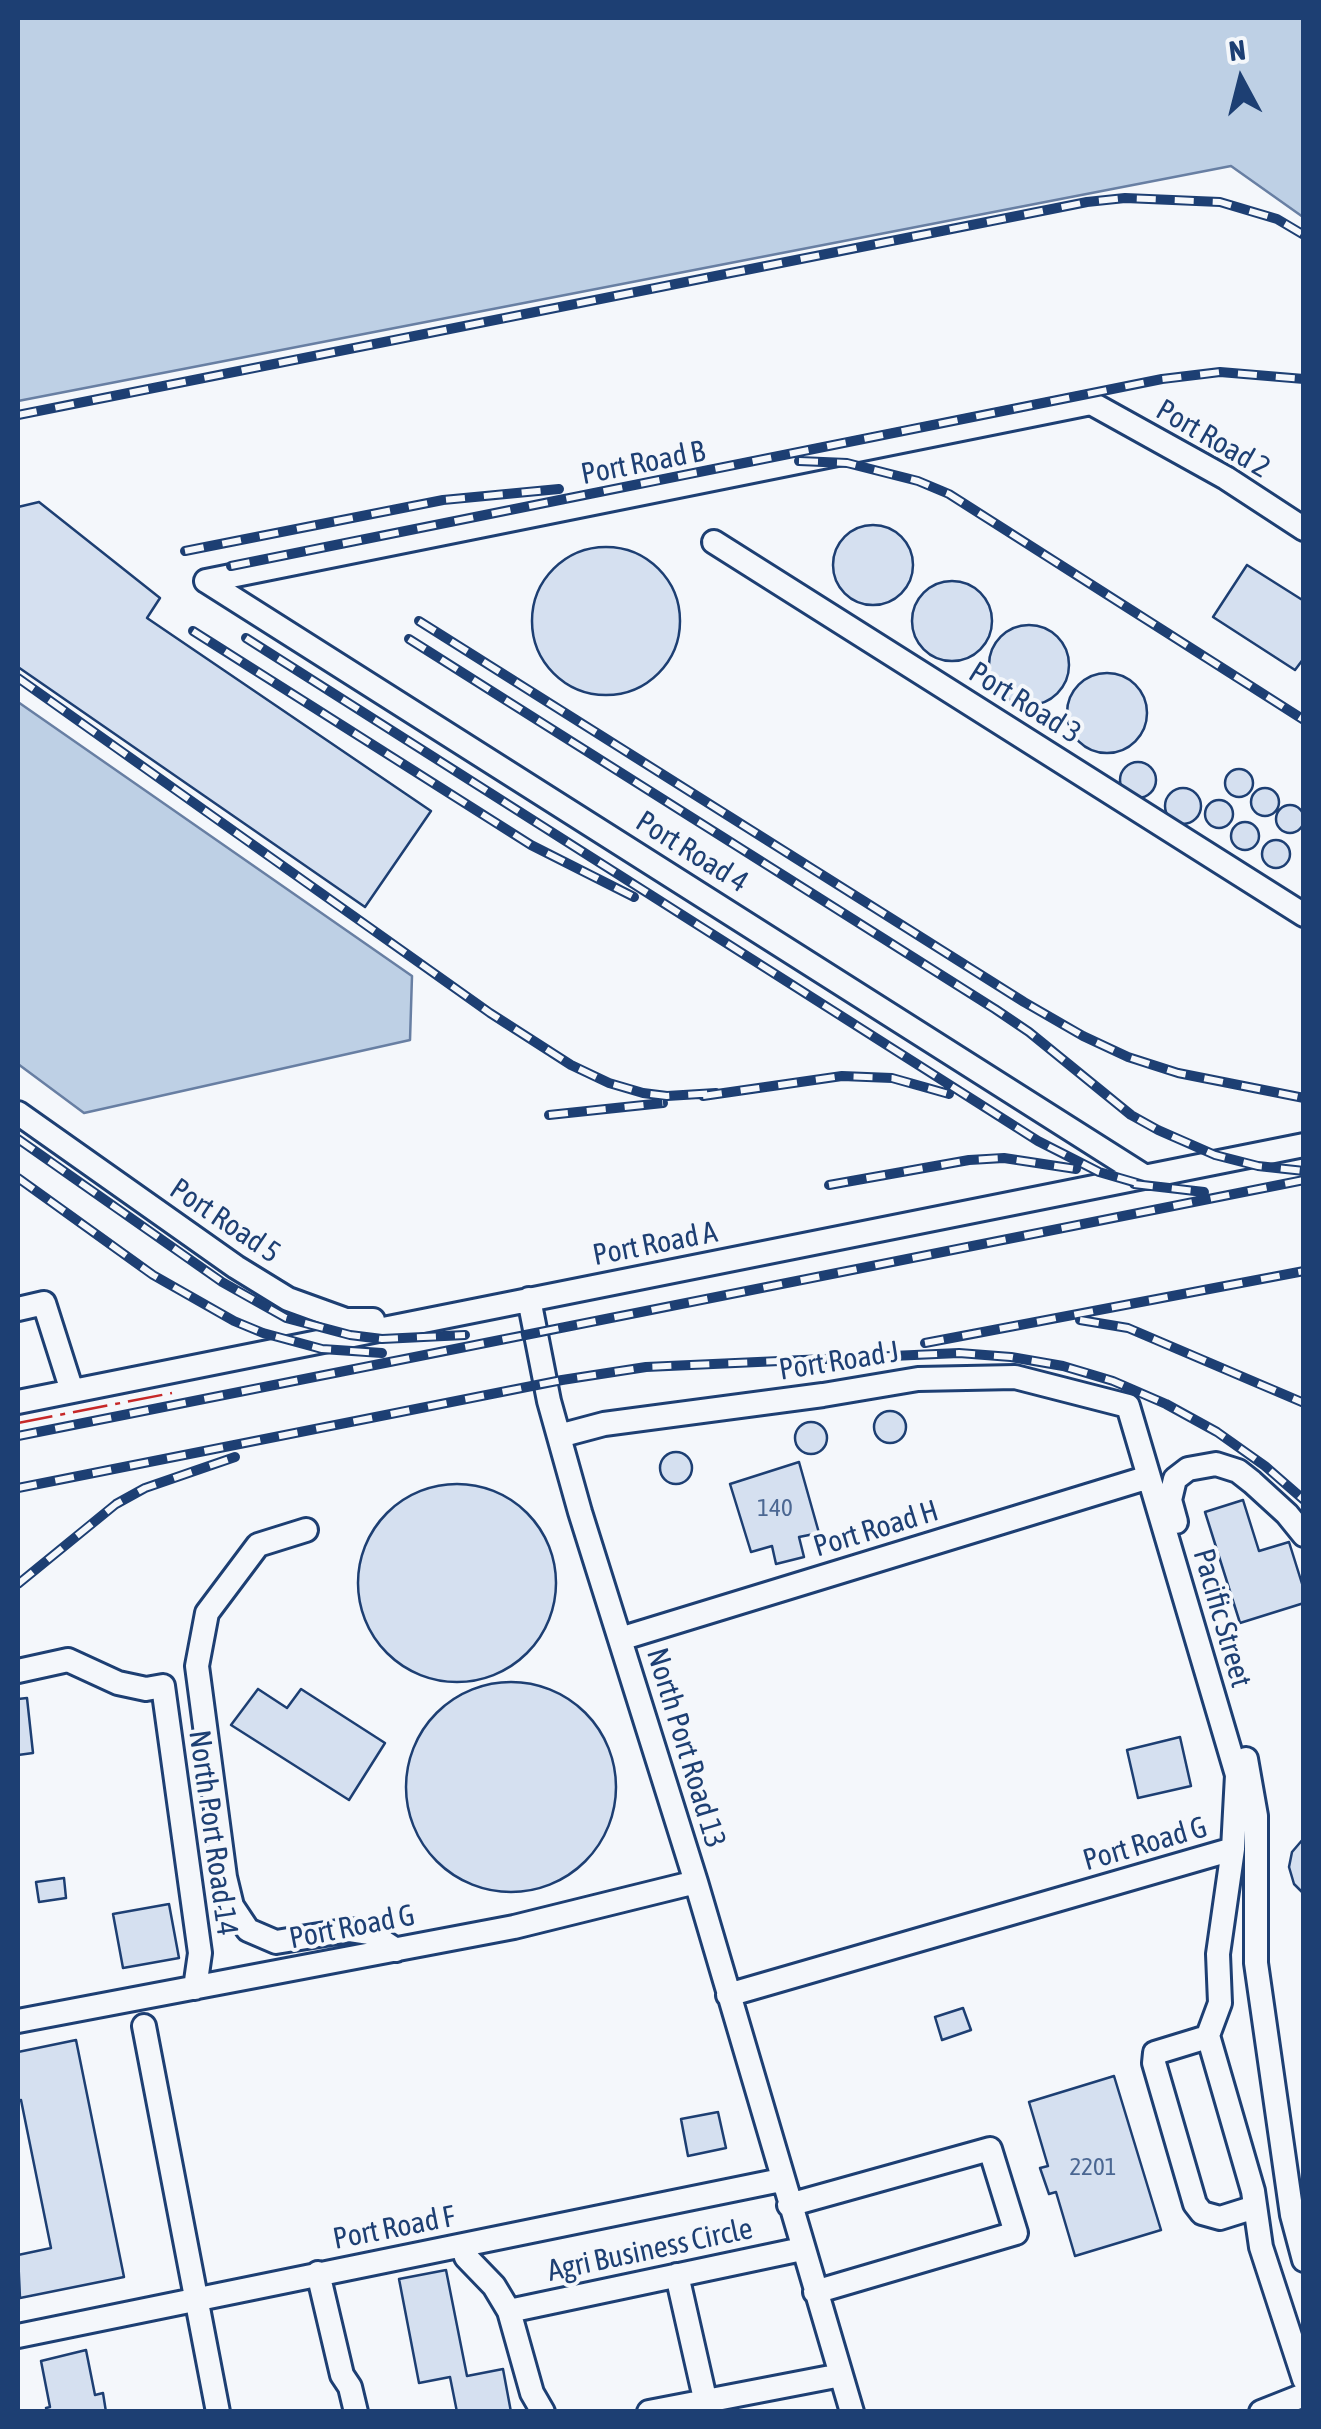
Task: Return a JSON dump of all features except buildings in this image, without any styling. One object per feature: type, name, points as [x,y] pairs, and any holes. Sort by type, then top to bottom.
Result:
[{"type":"street","name":"Port Road 2","points":[[1092,402],[1226,478],[1304,529]]},
{"type":"street","name":"Port Road B","points":[[206,580],[1092,402]]},
{"type":"street","name":"Port Road 3","points":[[714,542],[1304,916]]},
{"type":"street","name":"Port Road 4","points":[[206,580],[1144,1176]]},
{"type":"street","name":"Port Road 5","points":[[18,1113],[236,1267],[288,1298],[346,1320],[422,1321]]},
{"type":"street","name":"Port Road A","points":[[18,1402],[1304,1145]]},
{"type":"street","name":"North Port Road 13","points":[[529,1300],[559,1436],[696,1882],[781,2180]]},
{"type":"street","points":[[18,1309],[44,1304],[72,1391]]},
{"type":"street","name":"Port Road J","points":[[559,1436],[604,1424],[918,1379],[1015,1377],[1128,1406]]},
{"type":"street","name":"Pacific Street","points":[[1128,1406],[1237,1776],[1233,1850],[1218,1954],[1220,2004],[1207,2038]]},
{"type":"street","points":[[1304,1535],[1287,1514],[1238,1471],[1205,1464],[1188,1469],[1171,1487],[1172,1509],[1250,1772],[1256,1816],[1256,1963],[1304,2260]]},
{"type":"street","name":"Port Road H","points":[[620,1639],[1149,1477]]},
{"type":"street","points":[[306,1530],[258,1546],[206,1613],[196,1666],[225,1878],[232,1906],[248,1930],[276,1942],[350,1930],[370,1933],[396,1950]]},
{"type":"street","name":"North Port Road 14","points":[[18,1671],[68,1660],[118,1683],[146,1689],[163,1686],[200,1953],[196,1988]]},
{"type":"street","name":"Port Road G","points":[[728,1995],[1233,1850]]},
{"type":"street","name":"Port Road G","points":[[18,2021],[514,1927],[696,1882]]},
{"type":"street","points":[[144,2026],[218,2412]]},
{"type":"street","points":[[1255,2207],[1220,2218],[1202,2212],[1194,2204],[1154,2063],[1155,2052],[1207,2038],[1255,2207],[1261,2247],[1304,2380]]},
{"type":"street","points":[[789,2205],[990,2149],[1006,2200],[1016,2233],[816,2292]]},
{"type":"street","name":"Agri Business Circle","points":[[781,2180],[852,2412]]},
{"type":"street","name":"Port Road F","points":[[18,2336],[781,2180]]},
{"type":"street","points":[[462,2246],[466,2257],[494,2286],[510,2311],[532,2392],[543,2412]]},
{"type":"street","name":"Agri Business Circle","points":[[510,2311],[802,2248]]},
{"type":"street","points":[[318,2274],[342,2375],[356,2412]]},
{"type":"street","points":[[678,2275],[707,2406]]},
{"type":"street","points":[[649,2412],[707,2406],[841,2375]]},
{"type":"street","points":[[1261,2412],[1304,2396]]},
{"type":"water","points":[[18,18],[1303,18],[1303,217],[1231,166],[18,401]]},
{"type":"water","points":[[18,702],[412,976],[410,1040],[84,1113],[18,1064]]},
{"type":"railway","points":[[18,415],[1087,202],[1125,198],[1220,202],[1277,219],[1304,235]]},
{"type":"railway","points":[[231,566],[1162,379],[1220,372],[1304,379]]},
{"type":"railway","points":[[799,461],[847,463],[918,481],[949,494],[1304,720]]},
{"type":"railway","points":[[185,551],[443,500],[559,489]]},
{"type":"railway","points":[[419,621],[1083,1036],[1128,1057],[1178,1073],[1304,1098]]},
{"type":"railway","points":[[193,631],[531,845],[634,897]]},
{"type":"railway","points":[[246,638],[1038,1141],[1099,1172],[1147,1186]]},
{"type":"railway","points":[[409,639],[995,1009],[1131,1115],[1215,1155],[1258,1166],[1304,1171]]},
{"type":"railway","points":[[18,678],[490,1013],[571,1065],[609,1083],[643,1093],[716,1093]]},
{"type":"railway","points":[[703,1096],[842,1076],[892,1078],[949,1094]]},
{"type":"railway","points":[[549,1115],[663,1103]]},
{"type":"railway","points":[[18,1139],[222,1282],[286,1318],[382,1339],[465,1335]]},
{"type":"railway","points":[[829,1185],[969,1160],[1004,1158],[1076,1169]]},
{"type":"railway","points":[[18,1178],[153,1275],[234,1321],[322,1349],[382,1353]]},
{"type":"railway","points":[[18,1436],[1304,1180]]},
{"type":"railway","points":[[1134,1184],[1204,1192]]},
{"type":"railway","points":[[925,1343],[1304,1271]]},
{"type":"railway","points":[[1080,1320],[1128,1328],[1304,1403]]},
{"type":"railway","points":[[18,1488],[562,1380],[646,1367],[959,1353],[1063,1366],[1113,1381],[1217,1432],[1304,1500]]},
{"type":"railway","points":[[18,1584],[116,1504],[145,1488],[235,1457]]},
{"type":"power","points":[[18,1423],[172,1393]]}]
